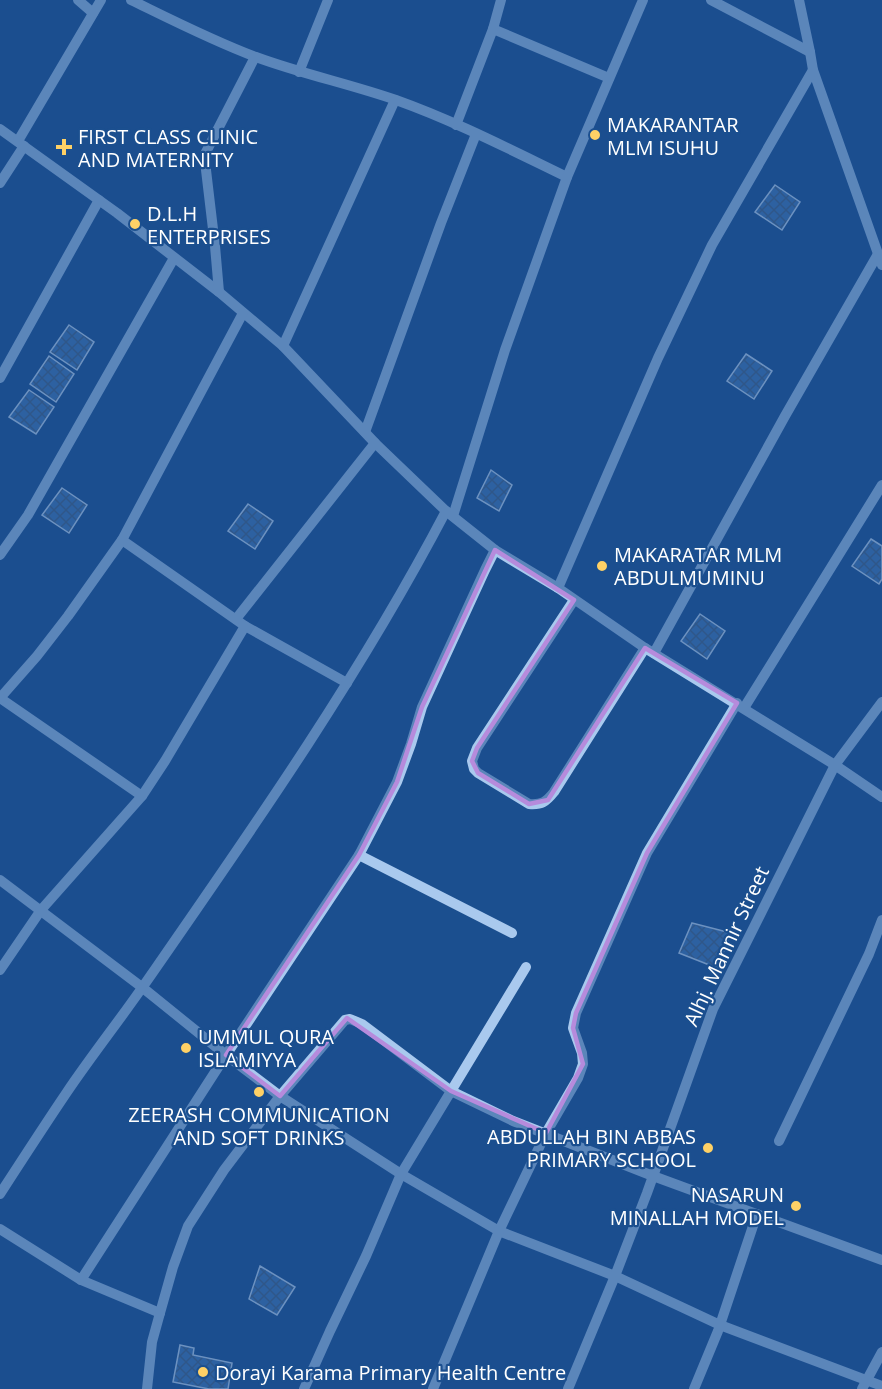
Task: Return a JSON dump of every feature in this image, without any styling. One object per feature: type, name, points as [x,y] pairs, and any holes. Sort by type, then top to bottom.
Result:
[{"type":"street","points":[[78,0],[93,13]]},
{"type":"street","points":[[0,183],[101,0]]},
{"type":"street","points":[[131,0],[255,57],[395,100],[456,125],[567,177]]},
{"type":"street","points":[[298,72],[328,0]]},
{"type":"street","points":[[456,125],[493,29],[501,0]]},
{"type":"street","points":[[0,1194],[68,1090],[143,987],[235,853],[347,683],[450,514],[505,350],[567,177],[644,0]]},
{"type":"street","points":[[711,0],[810,52]]},
{"type":"street","points":[[799,0],[813,70],[882,265]]},
{"type":"street","points":[[493,29],[609,78]]},
{"type":"street","points":[[219,292],[205,154],[255,57]]},
{"type":"street","points":[[558,588],[658,358],[712,245],[813,70]]},
{"type":"street","points":[[283,346],[395,100]]},
{"type":"street","points":[[0,129],[99,200],[219,292],[283,346],[375,443],[450,514],[495,550],[558,588],[650,650],[835,765],[882,797]]},
{"type":"street","points":[[365,432],[476,134]]},
{"type":"street","points":[[0,378],[99,200]]},
{"type":"street","points":[[574,600],[477,748],[472,761],[478,773],[529,804],[539,805],[548,800],[650,650],[878,254]]},
{"type":"street","points":[[0,555],[28,515],[174,258]]},
{"type":"street","points":[[142,796],[0,698],[37,656],[122,540],[243,313]]},
{"type":"street","points":[[0,970],[40,910],[142,796],[165,761],[240,622],[375,443]]},
{"type":"street","points":[[433,1389],[499,1231],[546,1133],[578,1078],[583,1064],[582,1053],[573,1028],[576,1013],[647,853],[882,485]]},
{"type":"street","points":[[122,540],[240,622],[347,683]]},
{"type":"street","points":[[81,1280],[226,1055],[359,855],[397,782],[422,707],[495,550]]},
{"type":"street","name":"Alhj. Mannir Street","points":[[568,1389],[615,1276],[713,1009],[835,765],[882,702]]},
{"type":"street","points":[[359,855],[512,933]]},
{"type":"street","points":[[0,880],[143,987],[280,1096],[400,1174],[499,1231],[615,1276],[720,1325],[864,1384],[882,1386]]},
{"type":"street","points":[[779,1141],[869,954],[882,920]]},
{"type":"street","points":[[304,1389],[366,1256],[400,1174],[526,967]]},
{"type":"street","points":[[147,1389],[152,1342],[173,1268],[188,1226],[224,1170],[280,1096],[345,1020],[350,1019],[362,1024],[451,1091],[513,1121],[653,1176],[882,1260]]},
{"type":"street","points":[[694,1389],[720,1325],[757,1215]]},
{"type":"street","points":[[0,1229],[81,1280],[160,1313]]},
{"type":"street","points":[[864,1384],[882,1352]]},
{"type":"highlighted area","points":[[495,550],[574,600],[477,748],[472,761],[478,773],[529,804],[548,800],[645,648],[737,703],[647,853],[576,1013],[573,1028],[583,1064],[546,1133],[451,1091],[347,1018],[280,1096],[226,1055],[359,855],[397,782],[422,707]]},
{"type":"building","points":[[775,185],[800,202],[782,230],[755,212]]},
{"type":"building","points":[[69,325],[94,342],[77,370],[50,352]]},
{"type":"building","points":[[746,354],[772,371],[754,399],[727,381]]},
{"type":"building","points":[[49,356],[74,374],[56,402],[30,384]]},
{"type":"building","points":[[29,390],[54,407],[36,434],[9,417]]},
{"type":"building","points":[[491,470],[512,485],[499,511],[477,498]]},
{"type":"building","points":[[62,488],[87,505],[69,533],[42,515]]},
{"type":"building","points":[[248,504],[273,521],[255,549],[228,531]]},
{"type":"building","points":[[871,539],[882,546],[882,579],[879,584],[852,566]]},
{"type":"building","points":[[700,614],[725,631],[707,659],[681,641]]},
{"type":"building","points":[[692,923],[731,933],[717,968],[679,953]]},
{"type":"building","points":[[260,1266],[295,1287],[277,1315],[249,1299]]},
{"type":"building","name":"Dorayi Karama Primary Health Centre","points":[[180,1345],[194,1348],[193,1355],[232,1363],[228,1389],[209,1389],[173,1382]]},
{"type":"place","name":"MAKARANTAR MLM ISUHU","points":[[595,135]]},
{"type":"place","name":"FIRST CLASS CLINIC AND MATERNITY","points":[[64,147]]},
{"type":"place","name":"D.L.H ENTERPRISES","points":[[135,224]]},
{"type":"place","name":"MAKARATAR MLM ABDULMUMINU","points":[[602,566]]},
{"type":"place","name":"UMMUL QURA ISLAMIYYA","points":[[186,1048]]},
{"type":"place","name":"ZEERASH COMMUNICATION AND SOFT DRINKS","points":[[259,1092]]},
{"type":"place","name":"ABDULLAH BIN ABBAS PRIMARY SCHOOL","points":[[708,1148]]},
{"type":"place","name":"NASARUN MINALLAH MODEL","points":[[796,1206]]},
{"type":"place","name":"Dorayi Karama Primary Health Centre","points":[[203,1372]]}]
